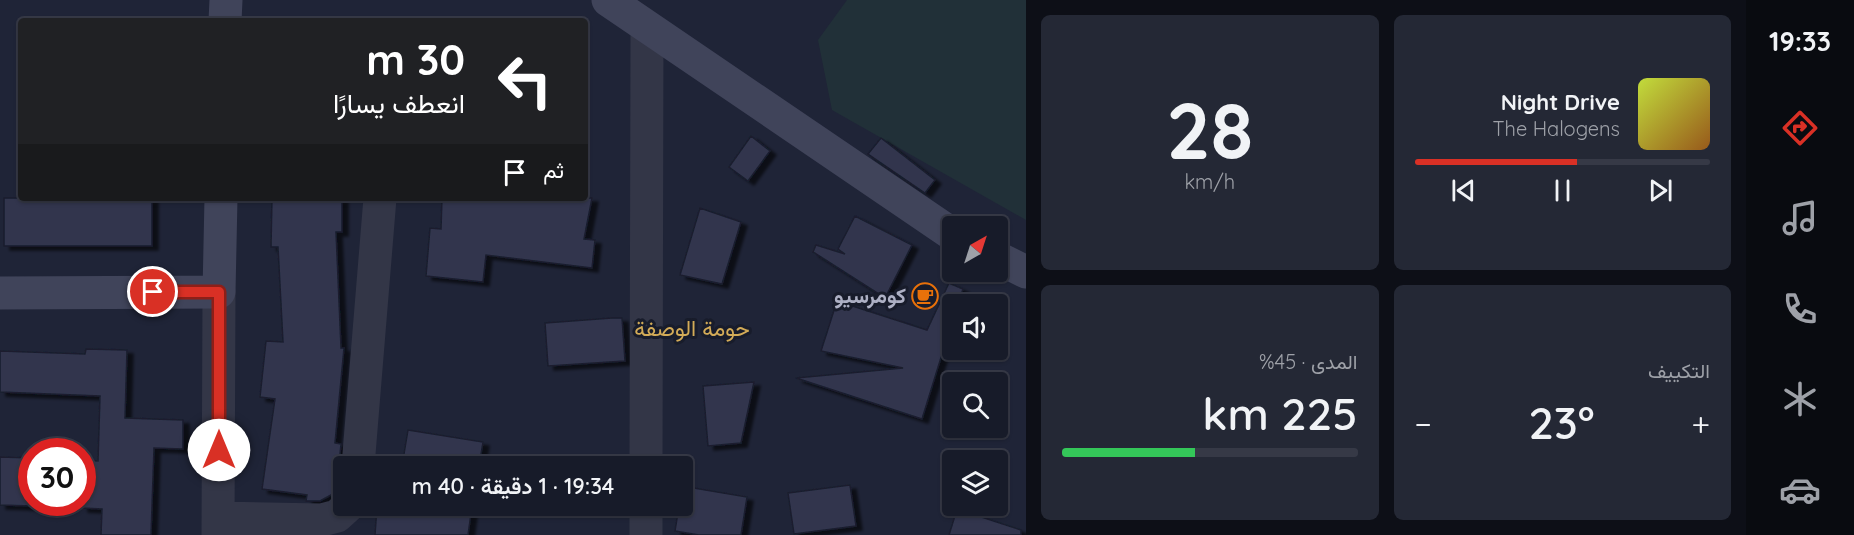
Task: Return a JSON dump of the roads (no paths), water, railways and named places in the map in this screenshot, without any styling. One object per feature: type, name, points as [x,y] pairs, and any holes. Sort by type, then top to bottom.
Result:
[{"type":"street","points":[[225,18],[226,0]]},
{"type":"street","points":[[608,0],[942,227]]},
{"type":"street","points":[[646,456],[647,28]]},
{"type":"street","points":[[221,201],[219,526],[322,520],[337,516]]},
{"type":"street","points":[[359,456],[380,201]]},
{"type":"street","points":[[1008,263],[1026,272]]},
{"type":"street","points":[[0,293],[219,292]]},
{"type":"street","points":[[646,516],[646,535]]},
{"type":"place","name":"كومرسيو","points":[[925,296]]},
{"type":"district","name":"حومة الوصفة","points":[[692,328]]}]
